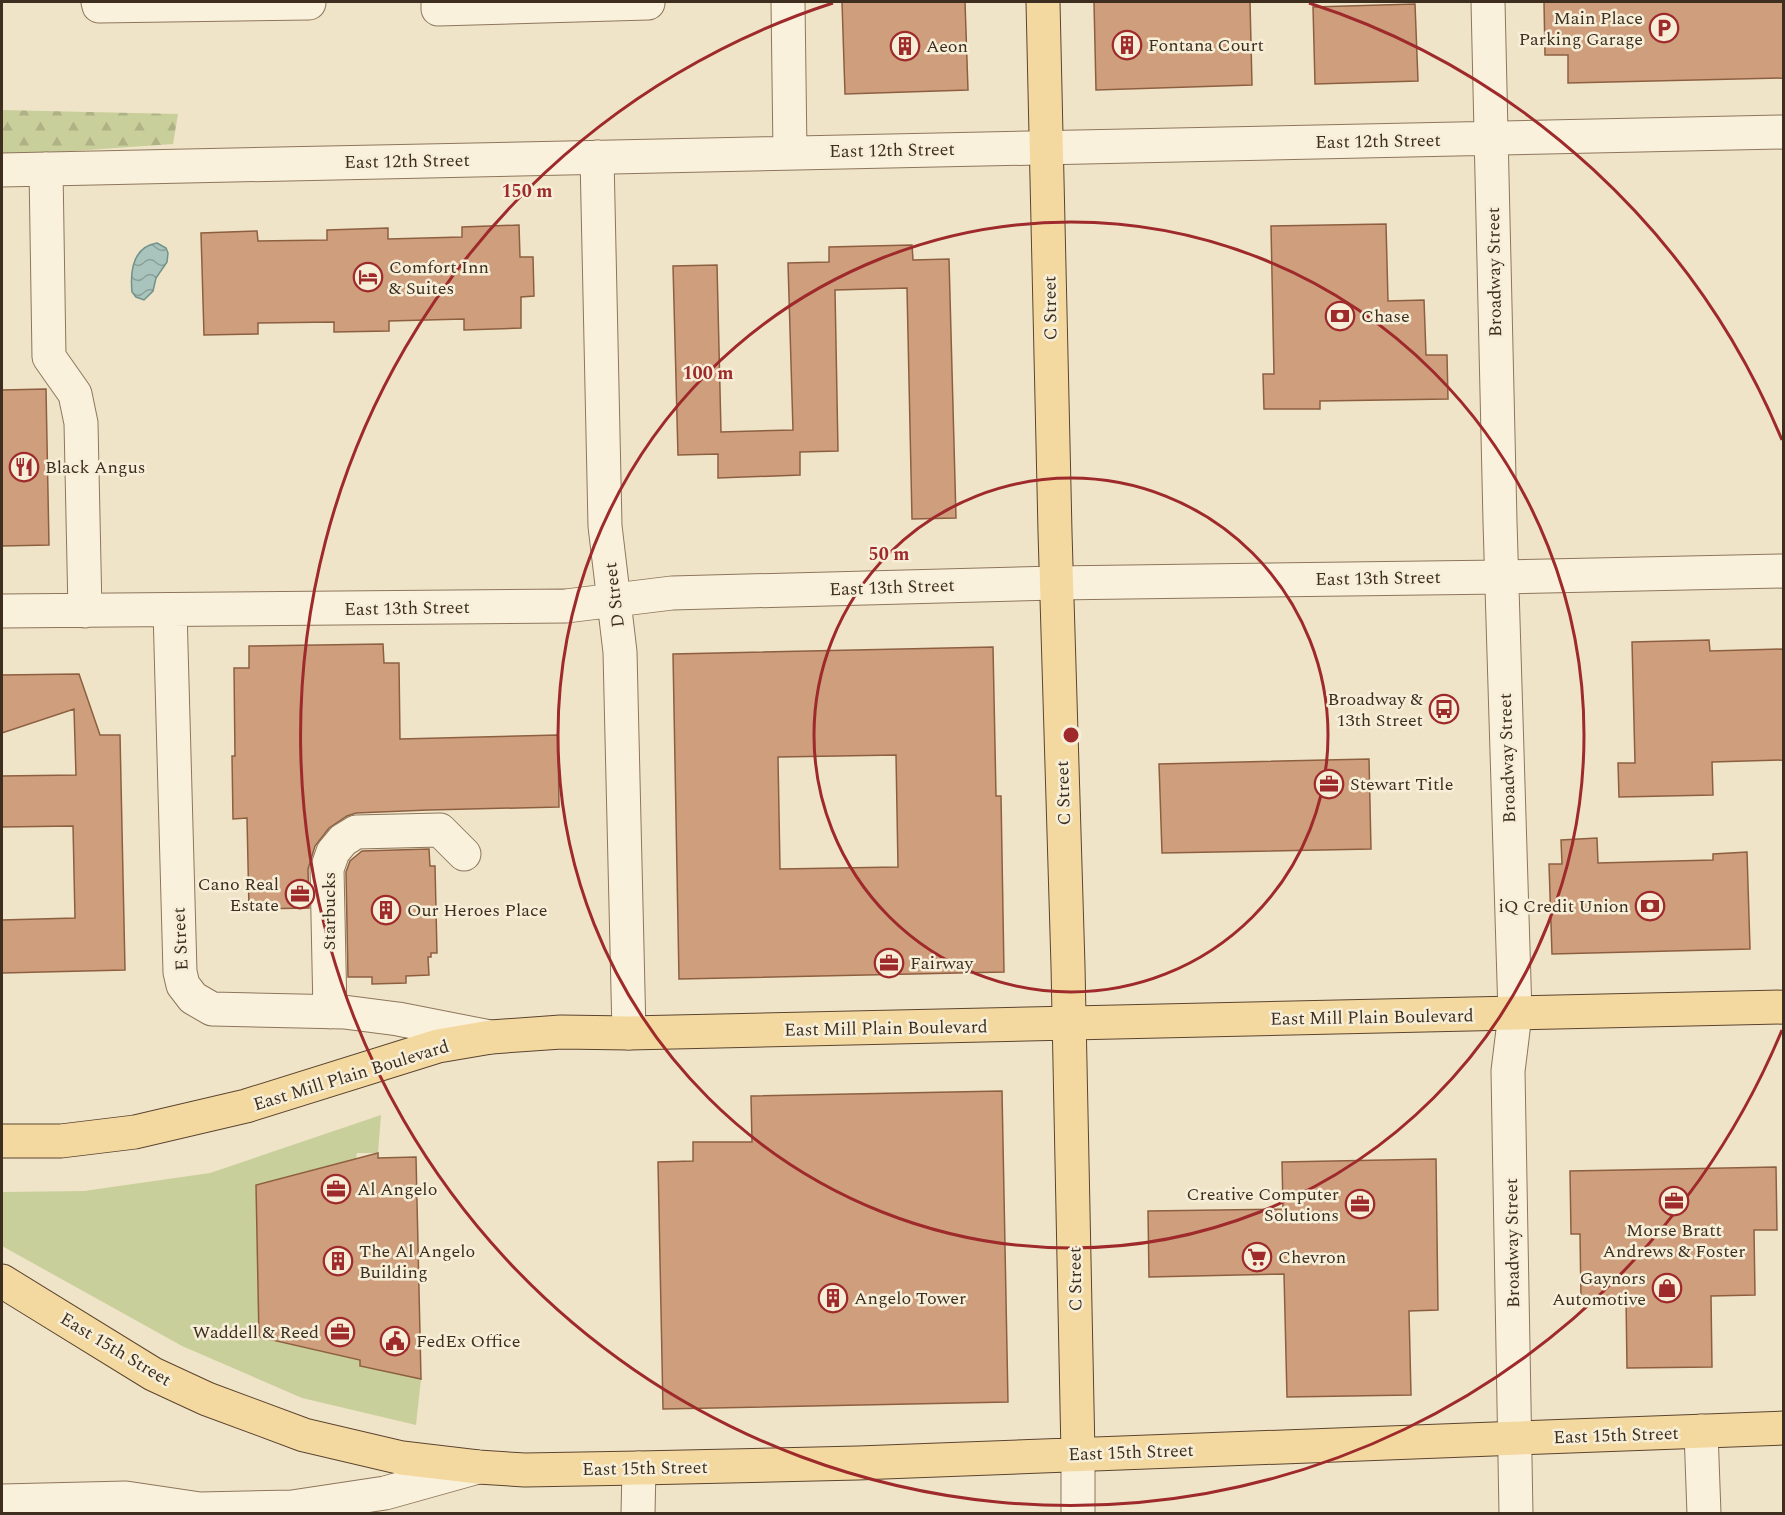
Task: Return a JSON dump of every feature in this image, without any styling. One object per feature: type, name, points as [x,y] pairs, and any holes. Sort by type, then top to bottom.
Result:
[{"type":"main road","name":"C Street","points":[[1043,2],[1078,1454]]},
{"type":"main road","name":"East Mill Plain Boulevard","points":[[2,1141],[61,1141],[135,1132],[246,1106],[438,1047],[491,1037],[561,1032],[629,1033],[1784,1007]]},
{"type":"main road","name":"East 15th Street","points":[[2,1281],[153,1374],[207,1399],[304,1435],[402,1458],[478,1467],[525,1470],[858,1463],[1784,1428]]},
{"type":"street","points":[[98,2],[99,6],[309,3]]},
{"type":"street","points":[[438,2],[438,9],[648,2]]},
{"type":"street","points":[[788,2],[790,153]]},
{"type":"street","name":"Broadway Street","points":[[1488,2],[1501,577],[1515,1014],[1508,1071],[1516,1514]]},
{"type":"street","name":"East 12th Street","points":[[2,170],[1784,132]]},
{"type":"street","name":"D Street","points":[[597,157],[605,526],[621,652],[629,1033]]},
{"type":"street","points":[[46,169],[49,357],[75,394],[81,423],[85,611]]},
{"type":"street","name":"East 13th Street","points":[[2,611],[566,606],[672,593],[1056,583],[1784,571]]},
{"type":"street","name":"E Street","points":[[170,610],[180,972],[183,985],[193,998],[212,1009],[330,1012],[398,1019],[491,1037]]},
{"type":"street","name":"Starbucks","points":[[330,1012],[327,869],[333,852],[343,840],[356,832],[440,830],[464,854]]},
{"type":"street","points":[[1701,1431],[1704,1514]]},
{"type":"street","name":"C Street","points":[[1078,1454],[1078,1514]]},
{"type":"street","name":"East 15th Street","points":[[2,1501],[126,1498],[200,1511],[292,1507],[384,1493],[478,1467]]},
{"type":"street","points":[[638,1514],[639,1468]]},
{"type":"green space","points":[[2,110],[178,114],[173,144],[2,156]]},
{"type":"green space","points":[[381,1115],[378,1153],[357,1153],[356,1159],[256,1185],[259,1337],[360,1360],[421,1379],[416,1425],[302,1398],[182,1346],[2,1246],[2,1192],[84,1191],[210,1173]]},
{"type":"water","points":[[157,243],[166,248],[167,262],[156,278],[153,291],[144,300],[136,297],[132,292],[133,268],[143,249]]},
{"type":"building","name":"Aeon","points":[[842,2],[965,2],[968,90],[845,94]]},
{"type":"building","points":[[1094,2],[1250,2],[1252,85],[1096,90]]},
{"type":"building","name":"Main Place Parking Garage","points":[[1544,2],[1784,2],[1784,78],[1568,83],[1568,55],[1545,55]]},
{"type":"building","points":[[1415,4],[1418,81],[1315,84],[1313,7]]},
{"type":"building","name":"Chase","points":[[1386,224],[1388,301],[1424,300],[1426,355],[1447,355],[1448,399],[1320,401],[1320,409],[1264,409],[1263,374],[1274,374],[1271,226]]},
{"type":"building","name":"Comfort Inn & Suites","points":[[519,225],[520,257],[533,257],[534,296],[521,297],[521,328],[464,330],[464,319],[389,321],[389,331],[334,332],[334,322],[258,323],[258,334],[204,335],[201,233],[257,231],[258,241],[327,240],[327,230],[388,228],[388,239],[462,237],[462,227]]},
{"type":"building","points":[[912,245],[913,260],[949,259],[956,518],[912,519],[907,288],[835,290],[838,451],[800,452],[800,475],[718,478],[718,454],[678,455],[673,266],[717,265],[721,432],[793,430],[788,263],[829,262],[829,247]]},
{"type":"building","name":"Black Angus","points":[[46,389],[49,545],[2,546],[2,390]]},
{"type":"building","points":[[1709,640],[1710,651],[1784,649],[1784,760],[1712,762],[1713,795],[1619,797],[1618,763],[1635,763],[1632,642]]},
{"type":"building","points":[[383,644],[384,663],[399,663],[400,739],[558,735],[559,807],[356,813],[329,828],[315,846],[308,869],[309,908],[249,909],[247,818],[233,819],[234,668],[249,668],[249,646]]},
{"type":"building","points":[[993,647],[996,796],[1001,796],[1004,972],[679,979],[673,654]],"holes":[[[896,755],[898,867],[780,869],[778,757]]]},
{"type":"building","points":[[79,674],[100,735],[120,735],[125,970],[2,973],[2,920],[75,918],[73,826],[2,827],[2,776],[76,775],[74,709],[2,733],[2,675]]},
{"type":"building","points":[[1369,759],[1371,849],[1162,853],[1159,764]]},
{"type":"building","name":"iQ Credit Union","points":[[1597,838],[1598,863],[1713,860],[1713,854],[1747,852],[1750,949],[1552,954],[1549,864],[1562,864],[1561,840]]},
{"type":"building","name":"Our Heroes Place","points":[[429,849],[430,866],[435,866],[437,953],[431,953],[431,957],[428,957],[429,975],[406,976],[406,983],[372,984],[372,977],[348,977],[346,872],[350,861],[362,851]]},
{"type":"building","name":"Angelo Tower","points":[[1002,1091],[1008,1402],[663,1409],[658,1162],[693,1161],[693,1142],[752,1142],[751,1096]]},
{"type":"building","name":"The Al Angelo Building","points":[[378,1153],[378,1158],[416,1157],[421,1379],[360,1366],[360,1360],[259,1337],[256,1185]]},
{"type":"building","points":[[1436,1159],[1438,1310],[1409,1311],[1411,1395],[1287,1397],[1284,1274],[1149,1277],[1148,1211],[1283,1209],[1282,1162]]},
{"type":"building","points":[[1776,1167],[1777,1230],[1754,1230],[1755,1295],[1711,1296],[1712,1367],[1627,1368],[1626,1297],[1581,1298],[1580,1234],[1571,1234],[1570,1171]]},
{"type":"place","name":"Main Place Parking Garage","points":[[1664,28]]},
{"type":"place","name":"Fontana Court","points":[[1127,45]]},
{"type":"place","name":"Aeon","points":[[905,46]]},
{"type":"place","name":"Comfort Inn & Suites","points":[[368,277]]},
{"type":"place","name":"Chase","points":[[1340,316]]},
{"type":"place","name":"Black Angus","points":[[24,467]]},
{"type":"place","name":"Broadway & 13th Street","points":[[1444,709]]},
{"type":"place","name":"Stewart Title","points":[[1329,784]]},
{"type":"place","name":"Cano Real Estate","points":[[300,894]]},
{"type":"place","name":"iQ Credit Union","points":[[1650,906]]},
{"type":"place","name":"Our Heroes Place","points":[[386,910]]},
{"type":"place","name":"Fairway","points":[[889,963]]},
{"type":"place","name":"Al Angelo","points":[[336,1189]]},
{"type":"place","name":"Morse Bratt Andrews & Foster","points":[[1674,1201]]},
{"type":"place","name":"Creative Computer Solutions","points":[[1360,1204]]},
{"type":"place","name":"Chevron","points":[[1257,1257]]},
{"type":"place","name":"The Al Angelo Building","points":[[338,1261]]},
{"type":"place","name":"Gaynors Automotive","points":[[1667,1288]]},
{"type":"place","name":"Angelo Tower","points":[[833,1298]]},
{"type":"place","name":"Waddell & Reed","points":[[340,1332]]},
{"type":"place","name":"FedEx Office","points":[[395,1341]]}]
